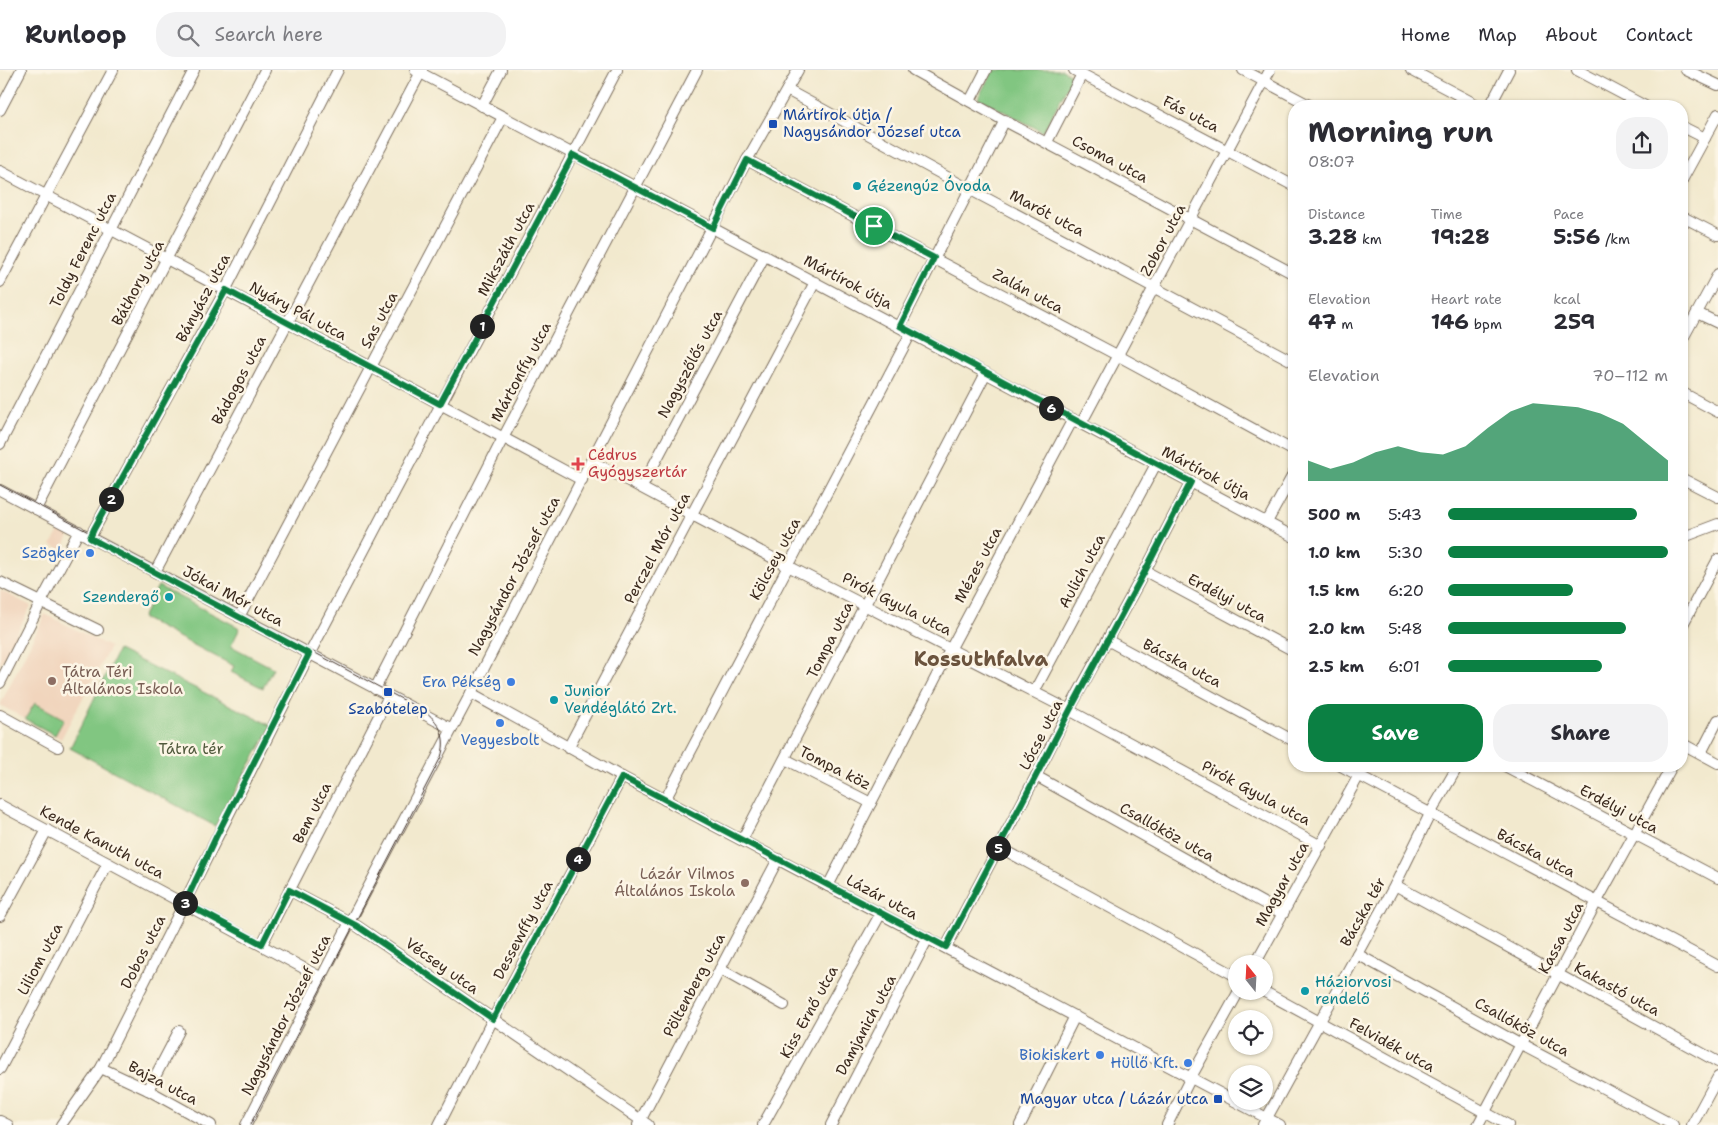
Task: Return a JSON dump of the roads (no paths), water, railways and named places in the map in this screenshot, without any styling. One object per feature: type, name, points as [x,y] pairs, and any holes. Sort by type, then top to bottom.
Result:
[{"type":"street","points":[[0,110],[21,70]]},
{"type":"street","points":[[0,282],[112,70]]},
{"type":"street","name":"Toldy Ferenc utca","points":[[0,444],[194,70]]},
{"type":"street","name":"Báthory utca","points":[[36,509],[265,70]]},
{"type":"street","name":"Bányász utca","points":[[90,538],[226,290],[338,70]]},
{"type":"street","points":[[482,106],[501,70]]},
{"type":"street","name":"Mikszáth utca","points":[[309,654],[618,70]]},
{"type":"street","name":"Mártonffy utca","points":[[375,689],[503,438],[697,70]]},
{"type":"street","name":"Nagysándor József utca","points":[[246,1125],[747,160],[798,70]]},
{"type":"street","name":"Csoma utca","points":[[913,70],[1288,271]]},
{"type":"street","points":[[970,101],[986,70]]},
{"type":"street","points":[[1244,70],[1300,100]]},
{"type":"street","name":"Zobor utca","points":[[1077,422],[1118,356],[1270,70]]},
{"type":"street","points":[[1411,70],[1468,100]]},
{"type":"street","points":[[1493,100],[1509,70]]},
{"type":"street","points":[[1578,70],[1634,100]]},
{"type":"street","points":[[1686,70],[1718,85]]},
{"type":"street","name":"Mártírok útja","points":[[419,71],[573,155],[900,326],[1288,533]]},
{"type":"street","name":"Bádogos utca","points":[[155,572],[419,71]]},
{"type":"street","points":[[1047,142],[1078,72]]},
{"type":"street","name":"Fás utca","points":[[1078,72],[1288,183]]},
{"type":"street","name":"Marót utca","points":[[787,90],[1288,359]]},
{"type":"street","name":"Sas utca","points":[[239,617],[503,117]]},
{"type":"street","points":[[1688,169],[1717,117]]},
{"type":"street","points":[[900,326],[1005,120]]},
{"type":"street","points":[[1688,130],[1705,138]]},
{"type":"street","name":"Zalán utca","points":[[747,160],[1288,448]]},
{"type":"street","name":"Nyáry Pál utca","points":[[0,171],[371,366],[582,480]]},
{"type":"street","points":[[1688,220],[1718,235]]},
{"type":"street","name":"Nagyszőlős utca","points":[[642,487],[765,255]]},
{"type":"street","points":[[1688,329],[1718,274]]},
{"type":"street","name":"Perczel Mór utca","points":[[568,748],[815,282]]},
{"type":"street","points":[[1697,313],[1718,324]]},
{"type":"street","name":"Kölcsey utca","points":[[665,800],[911,332]]},
{"type":"street","name":"Tompa utca","points":[[742,840],[986,373]]},
{"type":"street","points":[[1688,396],[1718,412]]},
{"type":"street","name":"Mézes utca","points":[[828,886],[951,648],[1077,422]]},
{"type":"street","name":"Pirók Gyula utca","points":[[591,461],[788,566],[1070,710],[1321,846]]},
{"type":"street","name":"Aulich utca","points":[[1034,692],[1156,464]]},
{"type":"street","name":"Lőcse utca","points":[[946,947],[1070,710],[1109,641],[1191,482]]},
{"type":"street","points":[[1688,482],[1718,497]]},
{"type":"street","points":[[1267,522],[1288,484]]},
{"type":"street","name":"Jókai Mór utca","points":[[0,490],[452,729]]},
{"type":"street","points":[[1688,535],[1718,524]]},
{"type":"street","points":[[0,683],[79,531]]},
{"type":"street","points":[[1688,615],[1718,558]]},
{"type":"street","name":"Erdélyi utca","points":[[1145,571],[1288,648]]},
{"type":"street","points":[[0,582],[98,630]]},
{"type":"street","points":[[0,691],[40,611],[41,602]]},
{"type":"street","name":"Bácska utca","points":[[1109,641],[1288,738]]},
{"type":"street","name":"Dobos utca","points":[[61,1125],[101,1068],[309,654]]},
{"type":"street","name":"Lázár utca","points":[[471,693],[665,800],[1191,1077],[1265,1122],[1280,1125]]},
{"type":"street","name":"Bem utca","points":[[262,944],[389,696]]},
{"type":"street","points":[[0,715],[58,747]]},
{"type":"street","points":[[1700,753],[1718,720]]},
{"type":"street","points":[[1688,748],[1718,762]]},
{"type":"street","name":"Tompa köz","points":[[785,759],[871,803]]},
{"type":"street","name":"Magyar utca","points":[[1260,955],[1360,772]]},
{"type":"street","name":"Bácska utca","points":[[1363,772],[1430,814],[1718,966]]},
{"type":"street","name":"Bácska tér","points":[[1265,1122],[1395,885],[1430,814],[1454,772]]},
{"type":"street","name":"Erdélyi utca","points":[[1517,772],[1718,878]]},
{"type":"street","name":"Kassa utca","points":[[1478,1125],[1596,903],[1669,772]]},
{"type":"street","name":"Csallóköz utca","points":[[1036,776],[1283,914]]},
{"type":"street","name":"Dessewffy utca","points":[[439,1125],[493,1019],[622,777]]},
{"type":"street","name":"Kende Kanuth utca","points":[[0,805],[262,944],[322,978]]},
{"type":"street","points":[[0,916],[47,830]]},
{"type":"street","points":[[999,847],[1228,972]]},
{"type":"street","name":"Pöltenberg utca","points":[[642,1123],[778,859]]},
{"type":"street","name":"Liliom utca","points":[[0,1069],[108,863]]},
{"type":"street","name":"Kakastó utca","points":[[1395,885],[1718,1062]]},
{"type":"street","name":"Vécsey utca","points":[[289,890],[350,922],[642,1123]]},
{"type":"street","name":"Kiss Ernő utca","points":[[763,1125],[881,913]]},
{"type":"street","name":"Damjanich utca","points":[[831,1125],[928,938]]},
{"type":"street","name":"Csallóköz utca","points":[[1357,954],[1673,1125]]},
{"type":"street","points":[[720,969],[784,1005]]},
{"type":"street","name":"Felvidék utca","points":[[1273,997],[1508,1125]]},
{"type":"street","points":[[1167,1125],[1191,1077],[1234,1000]]},
{"type":"street","points":[[1020,1125],[1076,1016]]},
{"type":"street","points":[[148,1090],[179,1031]]},
{"type":"street","name":"Bajza utca","points":[[101,1068],[148,1090],[211,1125]]},
{"type":"street","points":[[1692,1125],[1718,1077]]},
{"type":"street","points":[[0,1121],[8,1125]]},
{"type":"tram line","points":[[0,485],[426,712],[436,722],[441,732],[443,738],[441,757],[250,1125]]},
{"type":"place","name":"Mártírok útja / Nagysándor József utca","points":[[773,124]]},
{"type":"place","name":"Gézengúz Óvoda","points":[[857,186]]},
{"type":"place","name":"Cédrus Gyógyszertár","points":[[578,464]]},
{"type":"place","name":"Szögker","points":[[90,553]]},
{"type":"place","name":"Szendergő","points":[[169,597]]},
{"type":"place","name":"Tátra Téri Általános Iskola","points":[[52,681]]},
{"type":"place","name":"Era Pékség","points":[[511,682]]},
{"type":"place","name":"Szabótelep","points":[[388,692]]},
{"type":"place","name":"Junior Vendéglátó Zrt.","points":[[554,700]]},
{"type":"place","name":"Vegyesbolt","points":[[500,723]]},
{"type":"place","name":"Lázár Vilmos Általános Iskola","points":[[745,883]]},
{"type":"place","name":"Háziorvosi rendelő","points":[[1305,991]]},
{"type":"place","name":"Biokiskert","points":[[1100,1055]]},
{"type":"place","name":"Hüllő Kft.","points":[[1188,1063]]},
{"type":"place","name":"Magyar utca / Lázár utca","points":[[1218,1099]]},
{"type":"district","name":"Kossuthfalva","points":[[981,659]]},
{"type":"park label","name":"Tátra tér","points":[[191,749]]}]
